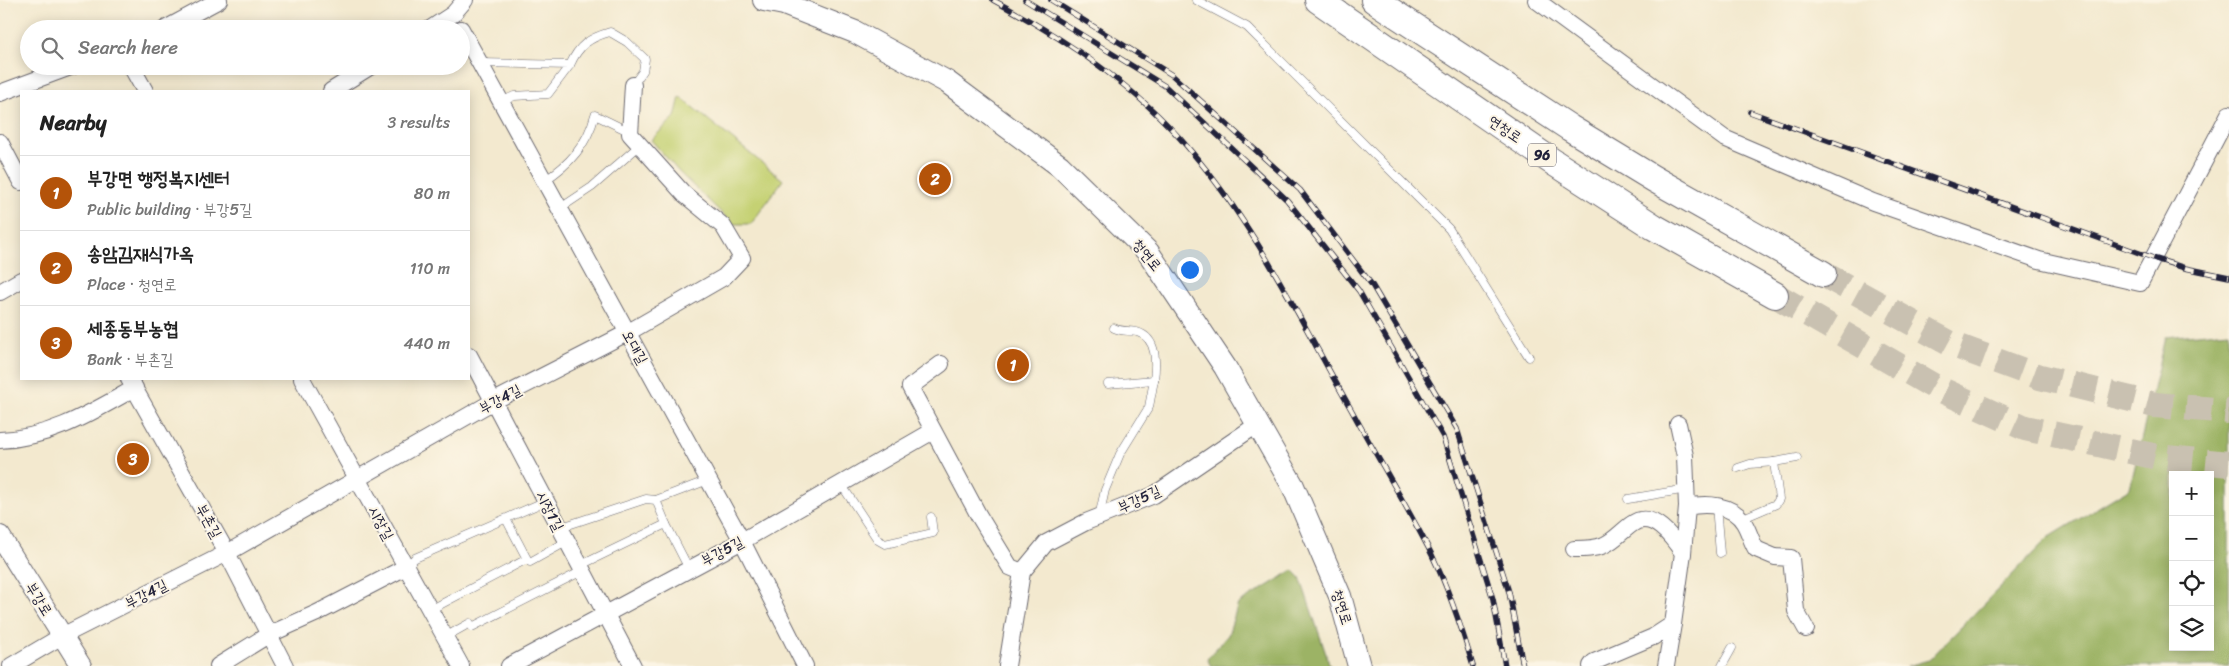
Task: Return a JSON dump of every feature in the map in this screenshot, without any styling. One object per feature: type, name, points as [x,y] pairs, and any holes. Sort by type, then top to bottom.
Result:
[{"type":"highway","name":"연청로","points":[[1318,0],[1558,165],[1654,227],[1775,296]]},
{"type":"highway","name":"96","points":[[1374,0],[1570,128],[1654,179],[1824,274]]},
{"type":"main road","name":"청연로","points":[[764,0],[784,4],[855,32],[947,82],[1060,166],[1148,252],[1225,367],[1293,486],[1340,596],[1360,666]]},
{"type":"street","points":[[182,20],[219,0]]},
{"type":"street","points":[[444,20],[453,14],[465,0]]},
{"type":"street","points":[[1536,0],[1724,138],[1873,202],[2020,254],[2140,283],[2229,114]]},
{"type":"street","name":"오대길","points":[[453,14],[456,20]]},
{"type":"street","name":"오대길","points":[[470,46],[742,541],[805,666]]},
{"type":"street","points":[[0,93],[49,75]]},
{"type":"street","points":[[136,75],[144,90]]},
{"type":"street","points":[[333,90],[357,75]]},
{"type":"street","points":[[633,85],[635,139]]},
{"type":"street","name":"부강4길","points":[[62,636],[227,553],[494,401],[627,333],[724,277],[742,258],[723,226],[684,194],[635,139]]},
{"type":"street","points":[[0,142],[20,180]]},
{"type":"street","points":[[0,292],[20,281]]},
{"type":"street","name":"시장1길","points":[[470,357],[632,666]]},
{"type":"street","points":[[941,364],[910,387],[979,516],[1010,567],[1022,572],[1008,666]]},
{"type":"street","name":"시장길","points":[[303,380],[461,666]]},
{"type":"street","points":[[0,440],[39,435],[70,424],[132,384]]},
{"type":"street","name":"부촌길","points":[[132,384],[227,553],[285,666]]},
{"type":"street","name":"부강5길","points":[[1022,572],[1046,543],[1099,517],[1154,495],[1258,424]]},
{"type":"street","points":[[1666,666],[1683,553],[1687,507],[1685,456],[1678,424]]},
{"type":"street","name":"부강5길","points":[[509,666],[742,541],[933,431]]},
{"type":"street","points":[[1687,507],[1703,504],[1734,512],[1741,519],[1756,549],[1775,557],[1791,558],[1796,611],[1806,629]]},
{"type":"street","points":[[1574,548],[1588,549],[1606,545],[1634,522],[1651,521],[1669,532],[1683,553]]},
{"type":"street","name":"부강로","points":[[0,536],[81,666]]},
{"type":"street","points":[[218,666],[268,635],[318,613],[406,567]]},
{"type":"street","points":[[1590,666],[1594,662],[1653,637],[1673,624]]},
{"type":"street","points":[[11,666],[62,636]]},
{"type":"lane","points":[[1196,0],[1246,27],[1449,229],[1529,357]]},
{"type":"lane","points":[[501,102],[514,96],[548,94],[570,65],[584,42],[610,32],[627,42],[645,59],[643,71],[633,85]]},
{"type":"lane","points":[[480,64],[570,65]]},
{"type":"lane","points":[[544,181],[563,168],[579,150],[590,133],[595,115],[635,139],[592,187],[559,209]]},
{"type":"lane","points":[[1099,517],[1105,490],[1120,454],[1149,407],[1157,357],[1148,340],[1139,332],[1121,331],[1114,328]]},
{"type":"lane","points":[[1108,384],[1154,380]]},
{"type":"lane","points":[[1738,468],[1750,464],[1796,458]]},
{"type":"lane","points":[[1741,519],[1776,504],[1779,499],[1774,462]]},
{"type":"lane","points":[[506,519],[530,562],[563,535],[646,499],[656,500],[708,480]]},
{"type":"lane","points":[[841,484],[878,540],[885,544],[933,534],[931,517]]},
{"type":"lane","points":[[1628,499],[1687,489]]},
{"type":"lane","points":[[656,500],[689,569]]},
{"type":"lane","points":[[406,567],[415,558],[546,501]]},
{"type":"lane","points":[[1716,506],[1720,553]]},
{"type":"lane","points":[[445,637],[470,623],[472,627],[666,524]]},
{"type":"lane","points":[[430,610],[528,559]]},
{"type":"lane","points":[[1722,666],[1732,648]]},
{"type":"green space","points":[[680,97],[783,180],[751,224],[733,224],[680,173],[651,140],[675,117]]},
{"type":"green space","points":[[2229,331],[2229,666],[1907,666],[1929,660],[2048,538],[2130,488],[2165,337]]},
{"type":"green space","points":[[1293,570],[1300,577],[1330,666],[1211,666],[1207,659],[1228,635],[1238,604]]},
{"type":"tunnel","points":[[1823,274],[1951,344],[2040,377],[2155,405],[2229,411]]},
{"type":"tunnel","points":[[1775,295],[1935,387],[2025,428],[2158,457],[2229,464]]},
{"type":"railway","points":[[993,0],[1047,31],[1099,66],[1123,85],[1169,127],[1214,180],[1277,276],[1432,555],[1450,596],[1473,666]]},
{"type":"railway","points":[[1025,0],[1165,86],[1287,200],[1359,291],[1443,437],[1493,599],[1505,666]]},
{"type":"railway","points":[[1051,0],[1172,75],[1300,190],[1372,285],[1457,429],[1509,592],[1523,666]]},
{"type":"railway","points":[[1750,112],[2156,259],[2185,268],[2229,277]]},
{"type":"place","name":"송암김재식가옥","points":[[935,179]]},
{"type":"place","name":"부강면 행정복지센터","points":[[1013,365]]},
{"type":"place","name":"세종동부농협","points":[[133,459]]}]
